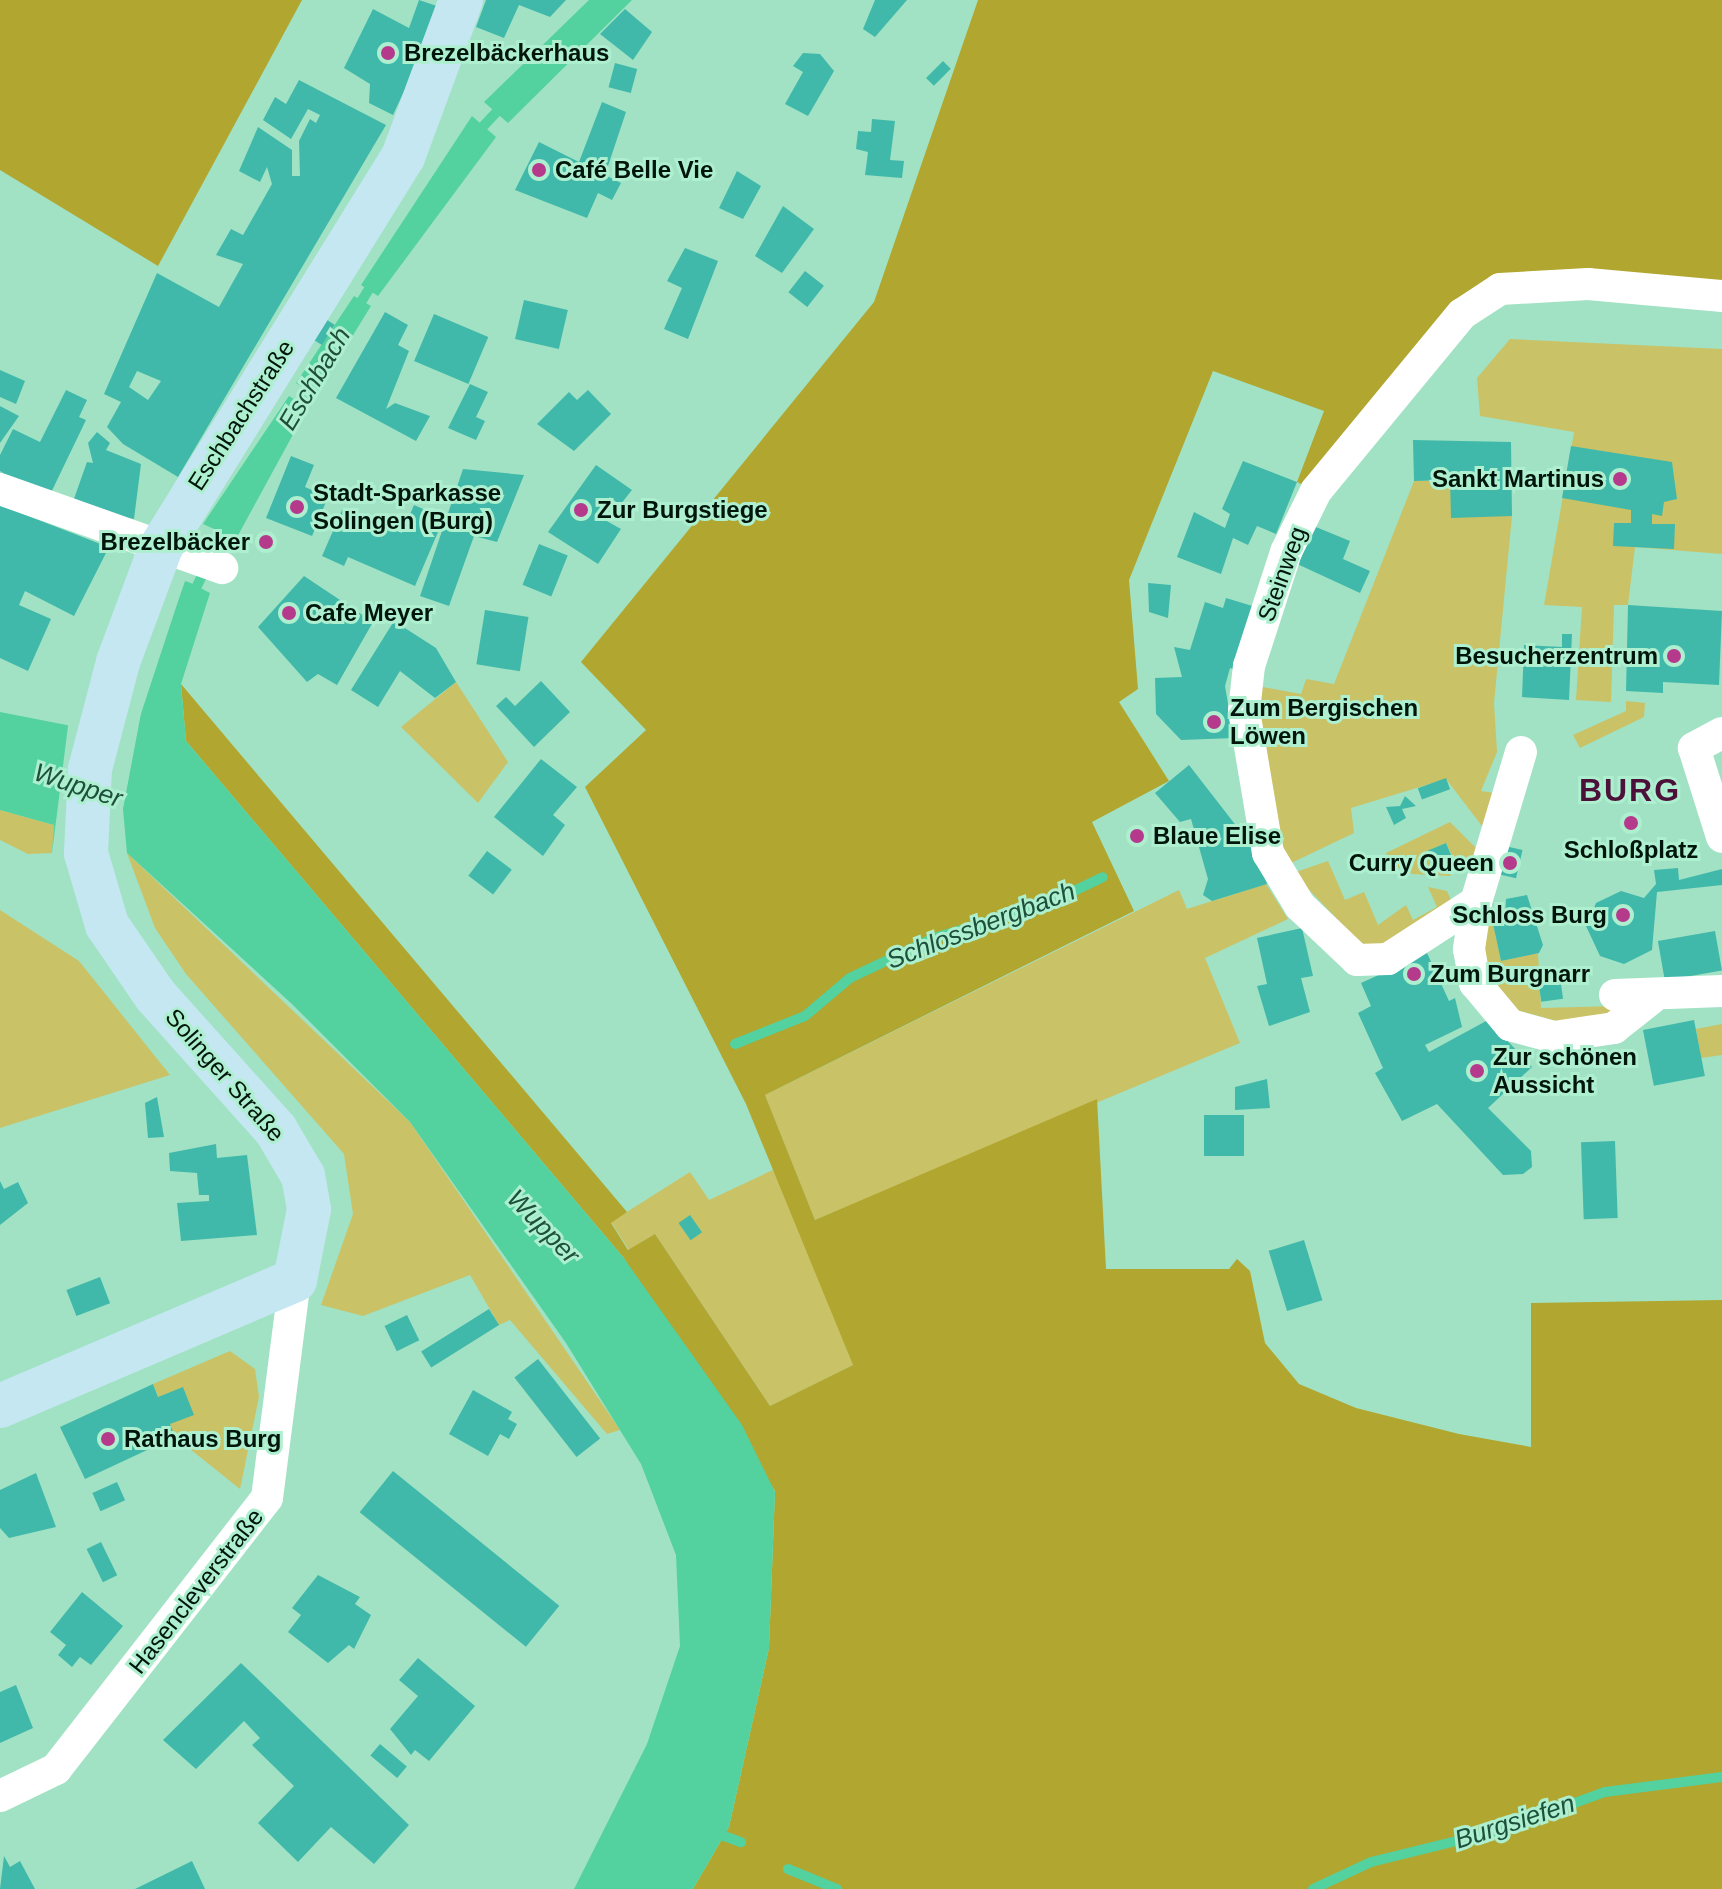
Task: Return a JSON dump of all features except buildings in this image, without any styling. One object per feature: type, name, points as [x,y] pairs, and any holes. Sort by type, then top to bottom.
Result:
[{"type":"main road","name":"Eschbachstraße","points":[[86,853],[98,729],[165,556],[403,157],[461,0]]},
{"type":"main road","name":"Solinger Straße","points":[[86,853],[103,914],[130,962],[276,1130],[303,1176],[309,1209],[295,1280]]},
{"type":"main road","points":[[0,1406],[295,1280]]},
{"type":"street","name":"Steinweg","points":[[1476,902],[1388,959],[1357,960],[1300,906],[1268,853],[1247,759],[1244,700],[1286,552],[1316,491],[1462,314],[1500,289],[1574,284],[1710,295]]},
{"type":"street","points":[[0,489],[165,556],[222,568]]},
{"type":"street","points":[[1722,733],[1694,748],[1722,837]]},
{"type":"street","points":[[1521,752],[1476,902],[1470,964],[1484,998],[1510,1025],[1554,1037],[1590,1036],[1634,1018],[1652,998]]},
{"type":"street","points":[[1615,995],[1652,998],[1722,991]]},
{"type":"street","name":"Hasencleverstraße","points":[[0,1796],[56,1769],[267,1498],[295,1280]]},
{"type":"shaded area","points":[[0,0],[302,0],[158,266],[0,170]]},
{"type":"shaded area","points":[[978,0],[1722,0],[1722,296],[1499,289],[1316,491],[1297,482],[1324,411],[1213,371],[1129,580],[1138,689],[1119,702],[1169,781],[1092,822],[1134,911],[765,1095],[815,1220],[1097,1099],[1106,1269],[1229,1269],[1237,1259],[1250,1271],[1265,1343],[1299,1384],[1356,1408],[1459,1434],[1531,1447],[1531,1303],[1722,1300],[1722,1889],[693,1889],[729,1827],[769,1648],[775,1491],[623,1257],[186,741],[181,684],[627,1212],[611,1223],[628,1250],[655,1234],[770,1406],[853,1365],[746,1104],[585,787],[646,730],[581,662],[874,302]]},
{"type":"shaded area","points":[[1510,339],[1722,349],[1722,554],[1635,547],[1628,605],[1614,605],[1611,702],[1576,700],[1582,607],[1544,605],[1574,432],[1480,416],[1477,378]]},
{"type":"shaded area","points":[[1450,480],[1512,516],[1494,703],[1497,752],[1481,791],[1494,793],[1485,830],[1446,779],[1351,808],[1354,833],[1285,866],[1252,685],[1301,694],[1306,679],[1334,684],[1414,481]]},
{"type":"shaded area","points":[[456,682],[508,762],[478,803],[401,727]]},
{"type":"shaded area","points":[[1626,701],[1645,703],[1644,717],[1580,748],[1573,735],[1626,711]]},
{"type":"shaded area","points":[[0,810],[54,825],[52,853],[28,854],[0,840]]},
{"type":"shaded area","points":[[1450,822],[1481,853],[1477,865],[1460,872],[1446,843],[1426,852],[1431,864],[1442,859],[1451,876],[1412,874],[1391,864],[1386,853]]},
{"type":"shaded area","points":[[127,853],[410,1122],[620,1430],[607,1434],[510,1320],[499,1325],[470,1275],[363,1316],[321,1305],[353,1214],[344,1154],[186,974],[155,928]]},
{"type":"shaded area","points":[[1328,861],[1345,900],[1364,892],[1378,925],[1406,905],[1413,920],[1437,907],[1428,887],[1447,891],[1454,907],[1388,946],[1363,946],[1293,873]]},
{"type":"shaded area","points":[[1266,884],[1288,919],[1205,958],[1240,1043],[815,1220],[765,1095],[1179,890],[1187,909]]},
{"type":"shaded area","points":[[0,910],[79,961],[170,1075],[0,1128]]},
{"type":"shaded area","points":[[1492,919],[1501,961],[1538,953],[1541,1008],[1615,1006],[1614,1015],[1560,1022],[1509,1008],[1493,989],[1480,934]]},
{"type":"shaded area","points":[[1722,1024],[1722,1055],[1701,1058],[1696,1029]]},
{"type":"shaded area","points":[[775,1169],[853,1365],[770,1406],[655,1234],[629,1250],[611,1222],[690,1172],[709,1200]]},
{"type":"shaded area","points":[[230,1351],[255,1369],[259,1397],[240,1489],[175,1437],[153,1384]]},
{"type":"water","points":[[589,0],[632,0],[508,123],[484,102]]},
{"type":"water","points":[[472,116],[496,137],[378,296],[361,285]]},
{"type":"water","points":[[354,296],[371,306],[316,395],[296,383]]},
{"type":"water","points":[[289,396],[308,407],[236,539],[203,524]]},
{"type":"water","name":"Wupper","points":[[185,580],[210,593],[181,684],[186,741],[623,1257],[742,1425],[775,1492],[769,1648],[729,1827],[693,1889],[574,1889],[647,1744],[680,1646],[676,1555],[641,1464],[566,1343],[410,1122],[293,1005],[127,853],[52,853],[54,825],[0,810],[0,712],[133,738]]},
{"type":"pier","points":[[186,577],[212,589],[185,581],[145,692],[123,809],[127,853],[52,853],[69,718],[130,734],[167,613]]},
{"type":"waterway","name":"Eschbach","points":[[475,135],[505,103]]},
{"type":"waterway","name":"Eschbach","points":[[356,310],[375,280]]},
{"type":"waterway","name":"Eschbach","points":[[294,413],[315,379]]},
{"type":"waterway","name":"Eschbach","points":[[191,598],[228,523]]},
{"type":"waterway","name":"Schlossbergbach","points":[[735,1044],[805,1016],[850,978],[934,938],[1045,905],[1103,877]]},
{"type":"waterway","name":"Burgsiefen","points":[[1313,1889],[1371,1862],[1497,1831],[1605,1792],[1722,1777]]},
{"type":"waterway","name":"Burgsiefen","points":[[713,1832],[741,1842]]},
{"type":"waterway","name":"Burgsiefen","points":[[788,1869],[837,1889]]},
{"type":"place","name":"Brezelbäckerhaus","points":[[388,53]]},
{"type":"place","name":"Café Belle Vie","points":[[539,170]]},
{"type":"place","name":"Sankt Martinus","points":[[1620,479]]},
{"type":"place","name":"Stadt-Sparkasse Solingen (Burg)","points":[[297,507]]},
{"type":"place","name":"Zur Burgstiege","points":[[581,510]]},
{"type":"place","name":"Brezelbäcker","points":[[266,542]]},
{"type":"place","name":"Cafe Meyer","points":[[289,613]]},
{"type":"place","name":"Besucherzentrum","points":[[1674,656]]},
{"type":"place","name":"Zum Bergischen Löwen","points":[[1214,722]]},
{"type":"place","name":"Schloßplatz","points":[[1631,823]]},
{"type":"place","name":"Blaue Elise","points":[[1137,836]]},
{"type":"place","name":"Curry Queen","points":[[1510,863]]},
{"type":"place","name":"Schloss Burg","points":[[1623,915]]},
{"type":"place","name":"Zum Burgnarr","points":[[1414,974]]},
{"type":"place","name":"Zur schönen Aussicht","points":[[1477,1071]]},
{"type":"place","name":"Rathaus Burg","points":[[108,1439]]},
{"type":"district","name":"BURG","points":[[1630,790]]}]
